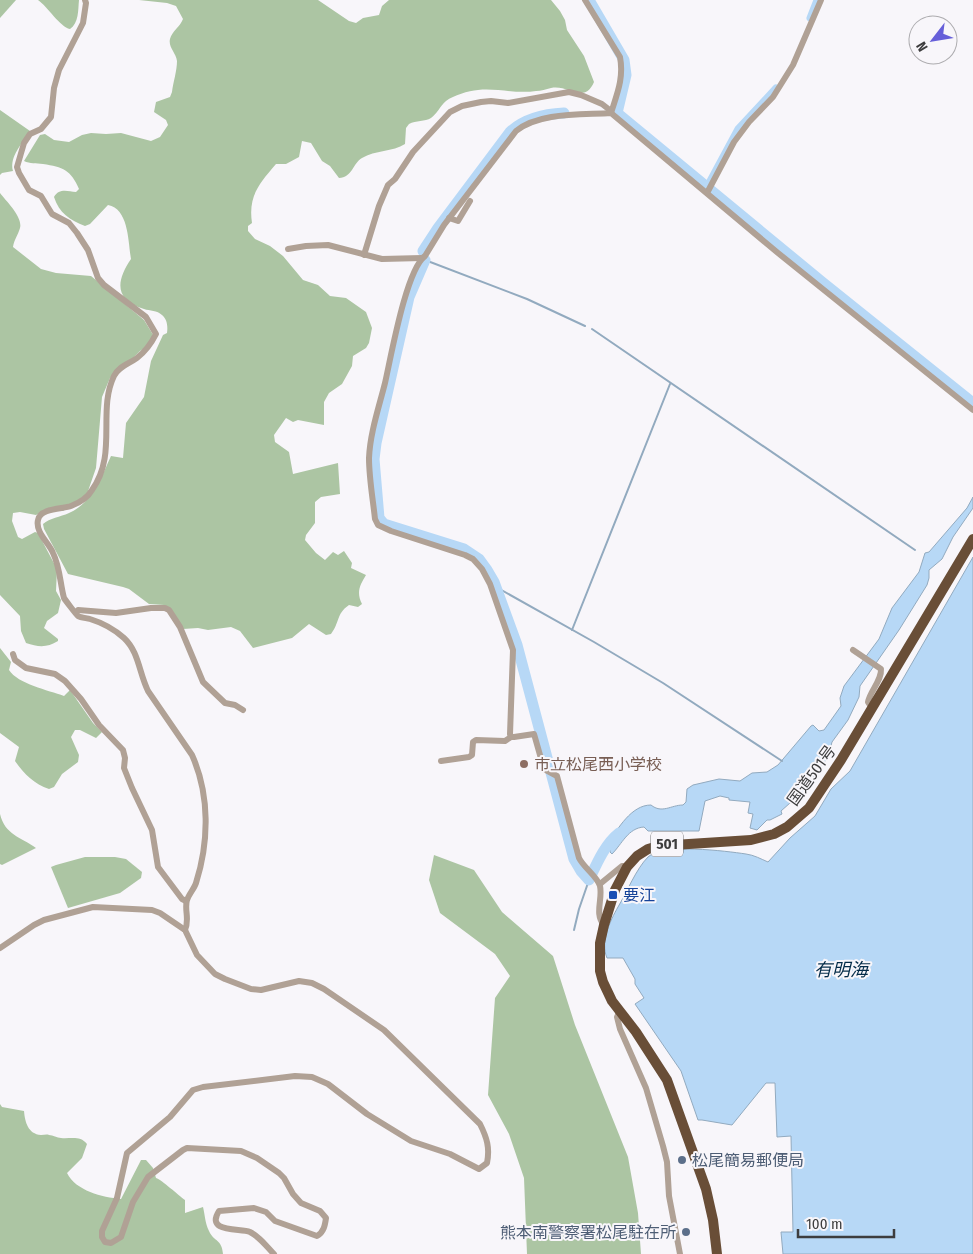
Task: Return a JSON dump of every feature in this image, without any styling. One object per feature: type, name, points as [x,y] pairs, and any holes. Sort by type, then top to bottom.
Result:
[{"type":"highway","name":"国道501号","points":[[717,1254],[713,1220],[706,1189],[667,1080],[636,1032],[619,1012],[606,991],[600,971],[600,944],[615,890],[627,867],[637,856],[648,849],[658,846],[751,840],[774,834],[800,818],[819,794],[973,539]]},
{"type":"street","points":[[85,0],[83,23],[60,70],[54,88],[51,117],[41,129],[30,134],[24,143],[17,166],[19,173],[30,190],[41,196],[52,214],[69,223],[77,233],[88,250],[98,278],[104,285],[146,317],[156,334],[149,346],[136,359],[120,368],[114,375],[107,400],[106,459],[93,490],[87,497],[73,506],[44,512],[39,516],[38,529],[54,554],[66,603],[78,616],[90,618],[111,627],[125,639],[136,653],[142,680],[148,691],[192,755],[196,765],[207,813],[200,869],[195,886],[186,901],[188,923],[185,930]]},
{"type":"street","points":[[585,0],[620,57],[622,77],[611,112]]},
{"type":"street","points":[[709,191],[734,142],[745,126],[773,97],[788,74],[808,33],[821,0]]},
{"type":"street","points":[[364,254],[379,206],[388,185],[395,179],[413,152],[450,112],[462,106],[481,102],[508,103],[569,92],[581,95],[602,104],[973,410]]},
{"type":"street","points":[[511,737],[513,650],[494,596],[482,569],[465,555],[378,525],[375,519],[369,463],[375,425],[401,310],[410,283],[422,258],[450,218],[516,131],[522,126],[546,118],[611,112]]},
{"type":"street","points":[[450,218],[458,221],[470,201]]},
{"type":"street","points":[[288,249],[328,245],[382,259],[422,258]]},
{"type":"street","points":[[76,612],[78,610],[130,612],[151,608],[165,608],[169,610],[180,627],[203,682],[226,703],[235,705],[242,710]]},
{"type":"street","points":[[853,650],[881,668],[882,673],[869,696],[868,702],[872,708]]},
{"type":"street","points":[[13,654],[15,660],[26,668],[55,674],[65,681],[99,725],[123,750],[125,758],[124,768],[152,830],[158,866],[182,899],[186,901]]},
{"type":"street","points":[[440,760],[469,757],[472,755],[473,742],[476,740],[505,741],[511,737],[534,734],[544,769],[557,776],[582,864],[598,882],[601,893],[599,917],[604,924]]},
{"type":"street","points":[[598,882],[622,866],[627,867]]},
{"type":"street","points":[[0,948],[44,920],[94,907],[152,910],[160,913],[185,930],[197,954],[215,974],[251,989],[260,990],[299,982],[312,983],[324,989],[374,1023],[480,1124],[486,1135],[489,1150],[487,1164],[479,1169],[450,1154],[411,1141],[367,1114],[328,1084],[312,1077],[295,1076],[203,1087],[193,1090],[170,1117],[126,1153],[117,1198],[102,1231],[102,1237],[106,1242],[110,1243],[121,1237],[133,1202],[148,1177],[183,1150],[194,1148],[240,1150],[279,1173],[301,1203],[320,1211],[326,1218],[325,1226],[321,1234],[317,1236],[275,1221],[266,1212],[254,1208],[220,1211],[216,1216],[217,1222],[225,1230],[243,1230],[252,1233],[274,1254]]},
{"type":"street","points":[[619,1012],[617,1017],[620,1029],[646,1088],[664,1146],[669,1196],[680,1254]]},
{"type":"green space","points":[[0,0],[16,0],[0,18]]},
{"type":"green space","points":[[38,0],[79,0],[78,16],[73,26],[70,29],[62,25]]},
{"type":"green space","points":[[139,0],[318,0],[349,21],[356,23],[363,18],[379,15],[382,6],[389,0],[551,0],[560,11],[565,20],[567,30],[584,56],[594,82],[590,89],[580,93],[551,88],[529,92],[478,90],[457,95],[446,101],[431,118],[409,124],[406,128],[405,144],[367,155],[356,163],[347,176],[339,178],[330,166],[322,161],[311,143],[302,141],[299,157],[286,164],[276,164],[256,191],[252,205],[252,223],[248,226],[248,231],[255,239],[270,246],[283,256],[303,280],[318,285],[330,296],[346,298],[366,312],[372,328],[366,348],[353,356],[352,366],[342,384],[329,393],[324,402],[324,425],[298,420],[293,422],[286,418],[274,435],[275,442],[289,452],[293,474],[338,463],[340,494],[321,497],[315,502],[315,523],[306,535],[305,540],[325,560],[333,552],[338,555],[344,551],[352,563],[351,568],[366,575],[362,582],[359,596],[362,604],[358,607],[349,605],[345,608],[331,634],[326,635],[309,624],[292,638],[253,648],[240,631],[231,627],[208,630],[198,628],[183,629],[164,605],[149,604],[129,589],[123,587],[68,574],[44,529],[43,524],[46,522],[77,509],[84,503],[95,489],[111,456],[123,458],[126,423],[144,397],[151,361],[163,335],[167,333],[167,323],[160,313],[134,305],[123,295],[121,289],[122,275],[131,259],[128,235],[124,219],[120,213],[108,205],[90,224],[85,226],[75,221],[62,212],[54,197],[61,191],[76,192],[79,189],[73,178],[61,168],[24,161],[40,135],[45,134],[54,140],[69,142],[82,135],[91,133],[121,133],[151,141],[160,137],[168,125],[166,120],[154,112],[156,102],[170,97],[172,92],[177,61],[170,45],[170,39],[183,19],[176,6],[167,3]]},
{"type":"green space","points":[[0,110],[30,131],[15,155],[12,165],[13,171],[0,175]]},
{"type":"green space","points":[[0,193],[19,219],[20,228],[13,247],[41,269],[56,273],[91,276],[144,320],[155,338],[153,342],[110,378],[102,397],[96,468],[87,494],[63,511],[43,511],[36,515],[20,512],[13,513],[12,521],[18,537],[22,539],[35,532],[38,533],[57,569],[56,591],[61,600],[58,613],[47,621],[44,628],[58,641],[46,646],[26,643],[21,631],[20,616],[0,595]]},
{"type":"green space","points":[[0,648],[11,662],[9,670],[13,675],[26,683],[64,696],[70,690],[93,723],[102,732],[96,738],[80,730],[75,730],[71,737],[79,755],[78,762],[62,774],[54,787],[49,789],[34,781],[22,770],[15,761],[19,747],[0,733]]},
{"type":"green space","points":[[0,814],[6,827],[14,835],[36,848],[2,865],[0,864]]},
{"type":"green space","points":[[434,855],[474,870],[502,912],[553,956],[575,1025],[628,1157],[638,1213],[641,1254],[527,1254],[524,1178],[509,1134],[488,1095],[495,998],[510,976],[495,954],[440,913],[429,880]]},
{"type":"green space","points":[[85,857],[126,859],[142,872],[141,878],[120,893],[68,908],[51,867]]},
{"type":"green space","points":[[0,1104],[2,1107],[24,1111],[28,1127],[37,1134],[59,1138],[78,1138],[84,1141],[87,1144],[82,1158],[67,1173],[83,1189],[90,1192],[121,1199],[141,1160],[146,1160],[153,1168],[156,1178],[185,1200],[185,1213],[203,1207],[208,1228],[211,1235],[221,1246],[223,1254],[0,1254]]},
{"type":"water","points":[[973,497],[973,508],[953,537],[942,559],[929,570],[927,585],[899,630],[860,686],[859,697],[848,720],[832,742],[828,757],[795,803],[790,803],[781,811],[782,814],[767,820],[757,830],[750,828],[753,814],[748,813],[750,802],[729,800],[729,798],[720,796],[705,801],[699,831],[648,831],[644,827],[638,828],[629,833],[612,854],[610,852],[611,845],[608,843],[631,813],[637,809],[651,805],[655,808],[663,809],[683,805],[686,802],[687,789],[693,785],[719,779],[740,781],[752,773],[767,772],[778,765],[811,726],[813,725],[819,731],[824,730],[841,706],[840,698],[844,686],[879,639],[892,608],[919,572],[925,553],[929,552],[967,508]]},
{"type":"water","name":"有明海","points":[[973,557],[973,1254],[783,1254],[781,1232],[793,1232],[791,1136],[777,1137],[775,1083],[766,1083],[732,1125],[698,1120],[681,1071],[635,1004],[644,998],[635,984],[635,979],[623,958],[607,958],[605,939],[615,913],[632,881],[648,857],[666,850],[695,849],[749,855],[768,862],[790,838],[815,816],[831,789],[850,771]]},
{"type":"waterway","points":[[589,0],[624,60],[626,75],[617,113],[822,282],[973,403]]},
{"type":"waterway","points":[[810,18],[817,0]]},
{"type":"waterway","points":[[710,181],[738,129],[776,88]]},
{"type":"waterway","points":[[423,251],[510,132],[522,123],[535,118],[549,114],[564,113]]},
{"type":"waterway","points":[[425,260],[527,299],[585,326]]},
{"type":"waterway","points":[[425,260],[409,297],[376,443],[374,459],[379,518],[384,524],[464,549],[479,559],[494,582],[517,645],[574,859],[589,880],[605,848],[619,833]]},
{"type":"waterway","points":[[592,329],[915,550]]},
{"type":"waterway","points":[[572,630],[670,384]]},
{"type":"waterway","points":[[496,587],[663,683],[782,761]]},
{"type":"waterway","points":[[574,930],[589,880]]},
{"type":"place","name":"市立松尾西小学校","points":[[524,764]]},
{"type":"place","name":"要江","points":[[613,895]]},
{"type":"place","name":"松尾簡易郵便局","points":[[682,1160]]},
{"type":"place","name":"熊本南警察署松尾駐在所","points":[[686,1232]]}]
